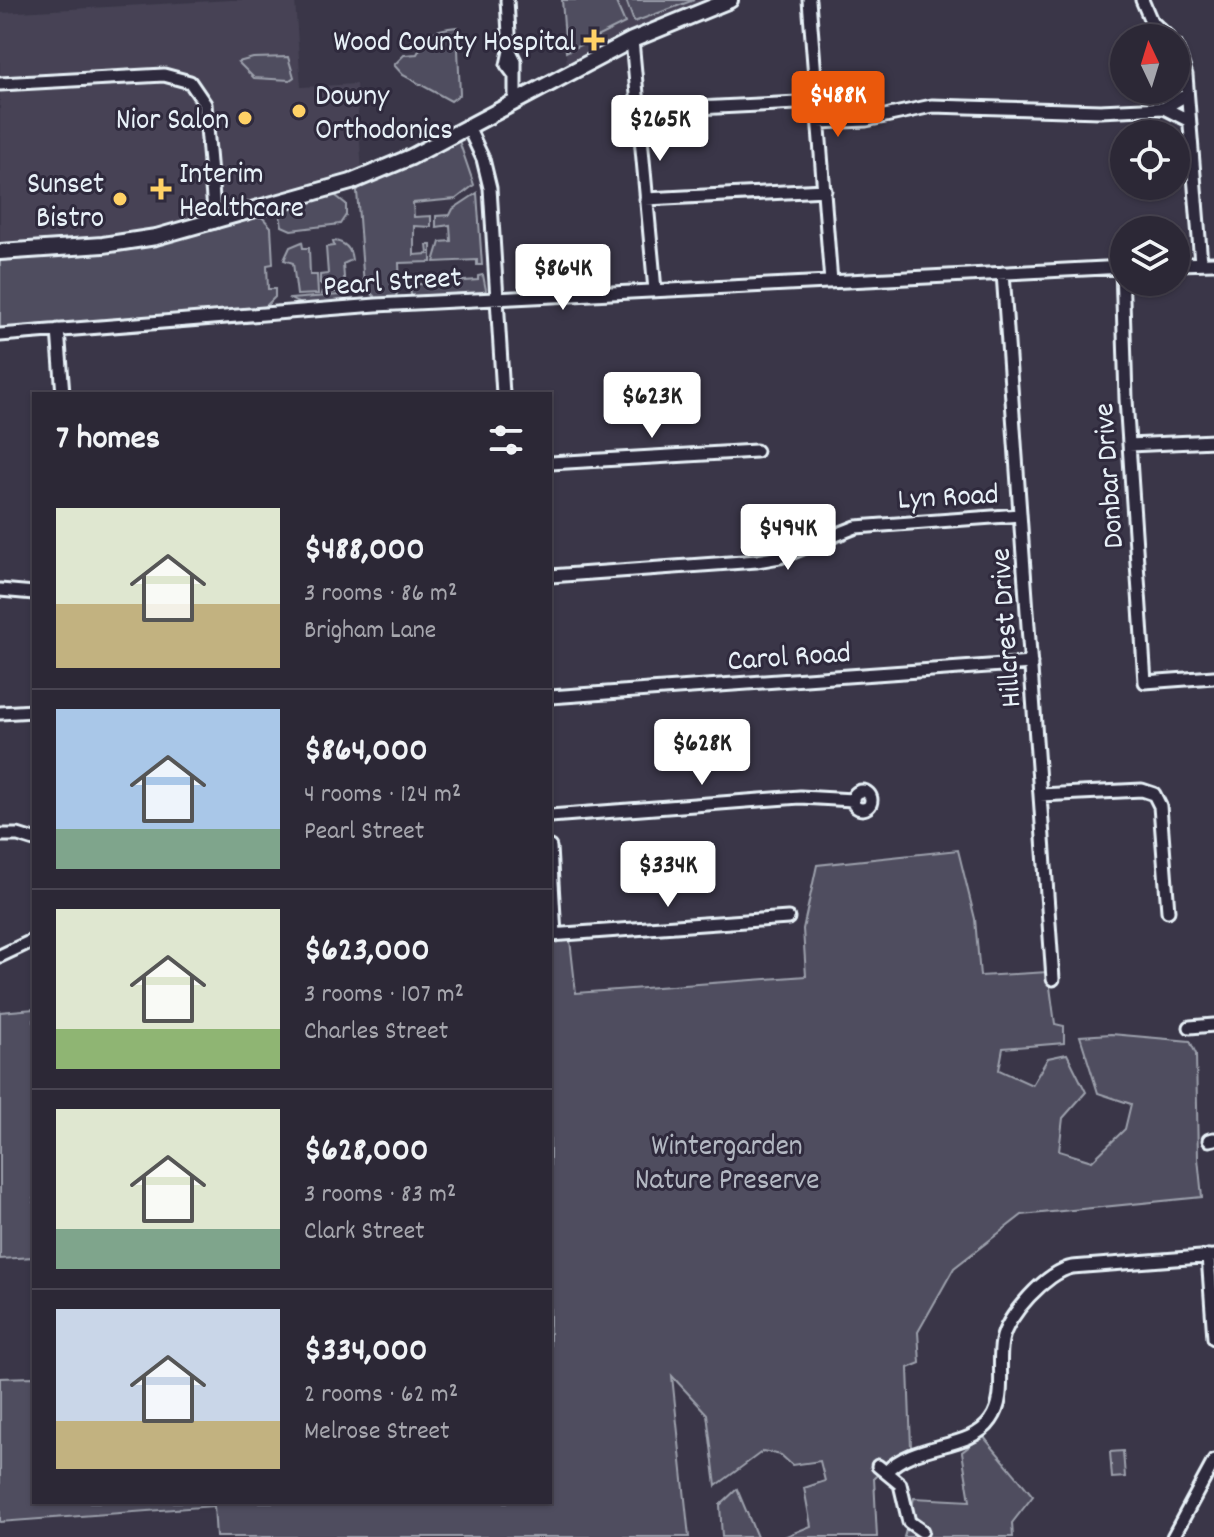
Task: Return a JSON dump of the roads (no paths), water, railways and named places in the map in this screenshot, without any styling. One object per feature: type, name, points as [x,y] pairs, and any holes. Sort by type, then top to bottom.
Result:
[{"type":"main road","points":[[0,252],[131,242],[215,222],[380,171],[632,40],[730,0]]},
{"type":"street","points":[[507,0],[510,51],[515,61],[515,100]]},
{"type":"street","points":[[809,0],[831,282]]},
{"type":"street","points":[[1142,0],[1148,16],[1156,24]]},
{"type":"street","points":[[632,40],[655,290]]},
{"type":"street","points":[[0,84],[164,75],[190,82],[205,104],[215,222]]},
{"type":"street","points":[[638,111],[817,102]]},
{"type":"street","points":[[819,122],[866,120],[932,106],[1100,111],[1164,108],[1171,104]]},
{"type":"street","points":[[1187,104],[1188,120]]},
{"type":"street","points":[[1164,108],[1188,120]]},
{"type":"street","points":[[468,127],[489,178],[503,392]]},
{"type":"street","points":[[1190,142],[1201,263]]},
{"type":"street","points":[[646,199],[825,190]]},
{"type":"street","points":[[1190,263],[1214,263]]},
{"type":"street","name":"Pearl Street","points":[[0,335],[496,298],[1110,268]]},
{"type":"street","name":"Hillcrest Drive","points":[[1003,273],[1053,979]]},
{"type":"street","name":"Donbar Drive","points":[[1124,296],[1129,445],[1145,682],[1214,677]]},
{"type":"street","points":[[58,330],[63,392]]},
{"type":"street","points":[[1129,445],[1214,441]]},
{"type":"street","points":[[552,463],[756,451]]},
{"type":"street","name":"Lyn Road","points":[[552,576],[757,561],[780,557],[856,527],[1020,515]]},
{"type":"street","points":[[0,590],[32,593]]},
{"type":"street","name":"Carol Road","points":[[552,697],[1031,663]]},
{"type":"street","points":[[0,713],[32,711]]},
{"type":"street","points":[[1040,795],[1142,790],[1154,794],[1163,830],[1168,911]]},
{"type":"street","points":[[552,816],[800,797],[853,800]]},
{"type":"street","points":[[0,835],[32,840]]},
{"type":"street","points":[[552,906],[553,935],[788,918]]},
{"type":"street","points":[[0,956],[32,941]]},
{"type":"street","points":[[1190,1027],[1214,1025]]},
{"type":"street","points":[[922,1531],[909,1522],[902,1488],[883,1468],[906,1456],[963,1438],[988,1424],[999,1400],[1004,1333],[1049,1277],[1072,1267],[1211,1256],[1214,1338]]},
{"type":"street","points":[[1173,1537],[1214,1461]]},
{"type":"place","name":"Wood County Hospital","points":[[594,40]]},
{"type":"place","name":"Downy Orthodonics","points":[[299,111]]},
{"type":"place","name":"Nior Salon","points":[[245,118]]},
{"type":"place","name":"Interim Healthcare","points":[[161,189]]},
{"type":"place","name":"Sunset Bistro","points":[[120,199]]},
{"type":"park label","name":"Wintergarden Nature Preserve","points":[[727,1161]]}]
